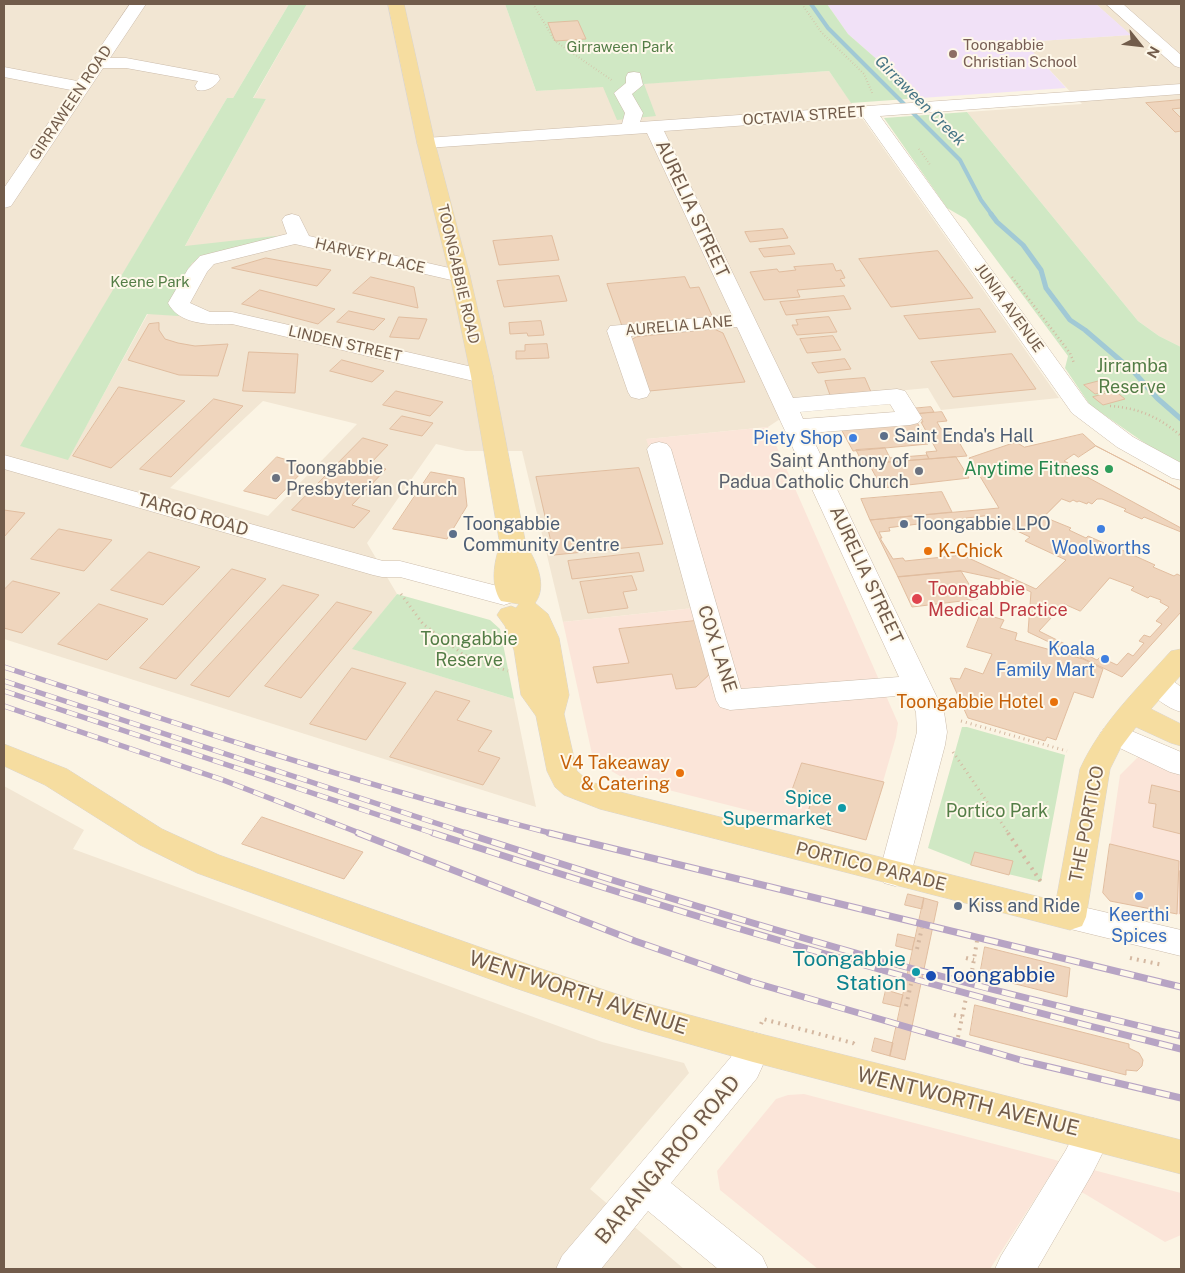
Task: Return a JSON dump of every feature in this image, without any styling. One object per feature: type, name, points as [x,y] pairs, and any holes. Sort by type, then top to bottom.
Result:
[{"type":"main road","name":"TOONGABBIE ROAD","points":[[396,4],[426,142],[460,276],[482,376],[513,545],[524,561],[528,581],[513,603],[518,624],[528,650],[535,695],[550,714],[562,771],[566,779]]},
{"type":"main road","name":"THE PORTICO","points":[[1070,917],[1095,769],[1101,755],[1124,723],[1181,658]]},
{"type":"main road","points":[[1124,723],[1181,736]]},
{"type":"main road","name":"WENTWORTH AVENUE","points":[[4,754],[56,778],[151,837],[208,864],[581,997],[754,1047],[1181,1157]]},
{"type":"main road","name":"PORTICO PARADE","points":[[566,779],[575,787],[600,798],[1070,917]]},
{"type":"street","name":"GIRRAWEEN ROAD","points":[[4,202],[138,4]]},
{"type":"street","points":[[1114,4],[1181,63]]},
{"type":"street","points":[[98,63],[126,62],[210,77],[212,79],[203,86]]},
{"type":"street","points":[[4,72],[81,87]]},
{"type":"street","points":[[634,77],[635,85],[623,93],[641,127]]},
{"type":"street","name":"OCTAVIA STREET","points":[[426,142],[641,127],[871,104],[896,110],[1181,89]]},
{"type":"street","name":"JUNIA AVENUE","points":[[871,104],[1080,408],[1125,442],[1181,473]]},
{"type":"street","name":"AURELIA STREET","points":[[641,127],[745,320],[930,712],[932,732],[895,874]]},
{"type":"street","name":"HARVEY PLACE","points":[[207,319],[180,307],[179,303],[202,263],[295,229],[312,243],[460,276]]},
{"type":"street","name":"LINDEN STREET","points":[[207,319],[232,318],[482,376]]},
{"type":"street","name":"AURELIA LANE","points":[[639,392],[618,331],[745,320]]},
{"type":"street","name":"COX LANE","points":[[659,450],[730,700],[918,685]]},
{"type":"street","name":"TARGO ROAD","points":[[4,462],[382,569],[392,577],[513,603]]},
{"type":"street","points":[[1158,684],[1181,702]]},
{"type":"street","points":[[1124,723],[1181,764]]},
{"type":"street","name":"PORTICO PARADE","points":[[1070,917],[1177,955]]},
{"type":"street","name":"BARANGAROO ROAD","points":[[576,1269],[744,1067],[754,1047]]},
{"type":"street","points":[[1015,1269],[1094,1134]]},
{"type":"street","points":[[646,1186],[748,1269]]},
{"type":"path","points":[[533,4],[555,41],[616,83],[623,93]]},
{"type":"path","points":[[802,4],[822,32],[864,74],[871,104]]},
{"type":"path","points":[[914,144],[925,155],[934,171]]},
{"type":"path","points":[[1007,270],[1070,353],[1076,370]]},
{"type":"path","points":[[1102,406],[1134,408],[1148,413],[1165,422],[1181,436]]},
{"type":"path","points":[[401,594],[423,624],[464,655],[513,673]]},
{"type":"path","points":[[961,721],[1068,751]]},
{"type":"path","points":[[953,752],[1041,882]]},
{"type":"path","points":[[917,949],[922,928]]},
{"type":"path","points":[[971,977],[977,941]]},
{"type":"path","points":[[1130,958],[1177,955]]},
{"type":"path","points":[[966,958],[974,960]]},
{"type":"path","points":[[906,1006],[911,984]]},
{"type":"path","points":[[958,1037],[966,998]]},
{"type":"path","points":[[954,1015],[962,1017]]},
{"type":"shaded area","points":[[4,4],[289,4],[233,98],[227,98],[21,446],[68,459],[266,99],[253,99],[307,4],[505,4],[536,91],[829,71],[1059,398],[941,410],[928,388],[810,399],[768,427],[647,439],[667,499],[694,608],[563,622],[522,451],[466,451],[436,444],[367,543],[397,594],[353,649],[514,699],[536,807],[4,639]],"holes":[[[263,401],[357,424],[268,516],[170,488]]]},
{"type":"shaded area","name":"Toongabbie Christian School","points":[[827,4],[1096,4],[1131,35],[1024,42],[1066,88],[921,98],[848,34]]},
{"type":"shaded area","points":[[1096,4],[1181,4],[1181,347],[1159,336],[1138,321],[967,112],[1082,104],[1023,42],[1130,35]]},
{"type":"shaded area","points":[[768,427],[898,723],[896,737],[866,840],[625,779],[601,765],[592,754],[563,622],[694,608],[672,541],[678,540],[667,499],[646,439]]},
{"type":"shaded area","points":[[1142,753],[1181,773],[1181,915],[1110,901],[1103,893],[1120,775]]},
{"type":"shaded area","points":[[4,786],[84,830],[73,849],[602,1042],[684,1063],[689,1073],[590,1189],[684,1269],[4,1269]]},
{"type":"shaded area","points":[[804,1094],[1181,1193],[1181,1235],[1165,1242],[1085,1194],[1049,1177],[990,1269],[818,1269],[720,1190],[717,1171],[776,1099],[788,1095]]},
{"type":"green space","name":"Keene Park","points":[[289,4],[307,4],[253,98],[266,99],[185,246],[275,236],[277,239],[192,263],[172,302],[182,313],[178,316],[147,314],[68,460],[20,446],[227,98],[233,98]]},
{"type":"green space","name":"Girraween Park","points":[[505,4],[827,4],[848,34],[921,98],[851,103],[829,71],[644,84],[656,116],[617,120],[603,87],[536,91]]},
{"type":"green space","name":"Jirramba Reserve","points":[[967,112],[1138,321],[1159,336],[1181,347],[1181,463],[1149,446],[1090,405],[1065,368],[1068,356],[966,219],[947,208],[884,118]]},
{"type":"green space","name":"Toongabbie Reserve","points":[[397,594],[490,620],[500,629],[514,699],[352,649]]},
{"type":"green space","name":"Portico Park","points":[[962,727],[1065,755],[1041,882],[971,865],[928,848]]},
{"type":"building","points":[[578,21],[586,39],[555,41],[548,23]]},
{"type":"building","points":[[1181,100],[1181,108],[1172,109],[1181,118],[1181,131],[1175,132],[1146,103]]},
{"type":"building","points":[[783,229],[788,238],[750,242],[745,232]]},
{"type":"building","points":[[552,236],[559,260],[499,265],[493,241]]},
{"type":"building","points":[[790,246],[795,254],[764,257],[759,249]]},
{"type":"building","points":[[938,251],[973,298],[891,307],[859,259]]},
{"type":"building","points":[[266,258],[331,270],[317,286],[232,268]]},
{"type":"building","points":[[833,264],[836,271],[841,270],[845,278],[840,279],[845,286],[797,290],[800,297],[764,300],[750,272],[777,269],[779,272],[796,270],[794,267]]},
{"type":"building","points":[[559,276],[567,301],[504,307],[497,281]]},
{"type":"building","points":[[371,277],[414,287],[418,308],[353,293]]},
{"type":"building","points":[[685,277],[690,288],[699,287],[713,318],[622,326],[607,284]]},
{"type":"building","points":[[260,290],[335,309],[318,324],[242,304]]},
{"type":"building","points":[[844,296],[851,309],[786,315],[780,302]]},
{"type":"building","points":[[980,309],[996,332],[919,339],[904,316]]},
{"type":"building","points":[[349,311],[385,319],[374,330],[337,322]]},
{"type":"building","points":[[399,317],[427,319],[419,339],[390,337]]},
{"type":"building","points":[[829,317],[837,332],[797,335],[792,325],[798,325],[796,320]]},
{"type":"building","points":[[541,321],[544,335],[510,334],[509,323]]},
{"type":"building","points":[[159,323],[159,330],[165,339],[178,343],[195,346],[228,344],[218,376],[179,375],[128,360],[149,324]]},
{"type":"building","points":[[714,329],[723,333],[745,382],[649,391],[631,340],[636,337]]},
{"type":"building","points":[[833,336],[841,350],[807,353],[800,339]]},
{"type":"building","points":[[547,344],[549,358],[516,359],[516,351],[525,351],[525,345]]},
{"type":"building","points":[[249,352],[298,354],[295,393],[243,391]]},
{"type":"building","points":[[1012,354],[1036,389],[953,397],[931,362]]},
{"type":"building","points":[[845,359],[851,369],[818,373],[812,363]]},
{"type":"building","points":[[342,360],[384,371],[372,382],[330,371]]},
{"type":"building","points":[[865,378],[871,392],[830,395],[825,381]]},
{"type":"building","points":[[1107,379],[1118,388],[1095,394],[1084,385]]},
{"type":"building","points":[[119,387],[185,401],[111,468],[73,456]]},
{"type":"building","points":[[396,391],[443,402],[430,416],[383,405]]},
{"type":"building","points":[[1115,391],[1125,399],[1103,405],[1093,397]]},
{"type":"building","points":[[214,399],[243,406],[171,477],[140,469]]},
{"type":"building","points":[[931,407],[934,412],[912,414],[909,409]]},
{"type":"building","points":[[942,412],[947,421],[937,422],[941,429],[951,428],[967,456],[929,459],[926,452],[937,451],[921,422],[923,422],[919,414]]},
{"type":"building","points":[[402,416],[433,423],[422,436],[390,429]]},
{"type":"building","name":"Saint Enda's Hall","points":[[916,420],[928,444],[853,451],[840,427]]},
{"type":"building","points":[[1083,434],[1096,446],[1181,490],[1181,612],[1122,677],[1028,632],[1031,592],[1008,581],[961,571],[898,577],[870,520],[999,508],[969,458],[1016,442],[1024,447]]},
{"type":"building","points":[[363,438],[388,445],[370,464],[386,469],[352,505],[370,511],[354,528],[292,510]]},
{"type":"building","points":[[1096,446],[1181,490],[1181,528],[1065,465],[1068,463],[1064,461],[1074,454],[1078,457]]},
{"type":"building","points":[[885,448],[890,458],[927,455],[929,459],[863,464],[856,450]]},
{"type":"building","name":"Toongabbie Presbyterian Church","points":[[277,457],[308,466],[276,499],[244,491]]},
{"type":"building","name":"Saint Anthony of Padua Catholic Church","points":[[956,457],[969,478],[882,488],[869,464]]},
{"type":"building","points":[[639,468],[663,544],[554,555],[536,477]]},
{"type":"building","points":[[431,472],[464,478],[467,506],[447,539],[393,529]]},
{"type":"building","points":[[942,492],[952,512],[870,520],[861,499]]},
{"type":"building","points":[[1062,499],[1070,502],[1073,500],[1092,504],[1097,499],[1102,499],[1126,509],[1124,511],[1142,519],[1144,517],[1181,532],[1181,576],[1177,574],[1174,576],[1153,567],[1155,565],[1122,550],[1119,552],[1088,536],[1086,538],[1069,530],[1071,528],[1044,517]]},
{"type":"building","points":[[4,510],[25,513],[4,537]]},
{"type":"building","points":[[985,516],[1030,537],[1025,541],[1066,560],[1036,589],[962,555],[905,561],[903,558],[893,559],[880,538],[882,538],[879,532],[890,531],[889,528]]},
{"type":"building","points":[[59,529],[112,540],[84,571],[31,559]]},
{"type":"building","points":[[149,552],[200,567],[163,605],[111,590]]},
{"type":"building","points":[[639,553],[644,571],[572,579],[568,561]]},
{"type":"building","points":[[232,569],[266,579],[176,679],[140,668]]},
{"type":"building","points":[[961,571],[978,599],[912,607],[898,577]]},
{"type":"building","points":[[632,576],[637,590],[623,592],[628,608],[588,613],[580,582]]},
{"type":"building","points":[[1110,578],[1134,587],[1131,590],[1148,598],[1150,596],[1161,600],[1160,602],[1169,607],[1156,621],[1162,624],[1150,637],[1144,635],[1139,641],[1144,643],[1133,656],[1128,653],[1117,665],[1100,657],[1097,660],[1039,631],[1064,604],[1080,611]]},
{"type":"building","points":[[13,581],[60,593],[22,633],[4,628],[4,590]]},
{"type":"building","points":[[283,585],[319,595],[229,697],[191,685]]},
{"type":"building","points":[[337,602],[372,612],[301,698],[265,686]]},
{"type":"building","points":[[99,604],[148,619],[107,660],[58,644]]},
{"type":"building","points":[[981,613],[1004,620],[1000,628],[1017,633],[1015,640],[1083,659],[1103,669],[1093,698],[1074,692],[1056,740],[1047,737],[1045,741],[968,718],[950,678],[960,679],[965,668],[983,674],[992,654],[967,647]]},
{"type":"building","points":[[695,621],[712,672],[696,687],[676,689],[672,674],[597,683],[593,667],[629,663],[619,629]]},
{"type":"building","points":[[352,668],[406,683],[366,740],[310,724]]},
{"type":"building","points":[[436,691],[470,701],[457,720],[492,731],[478,751],[500,758],[483,785],[390,757]]},
{"type":"building","name":"Spice Supermarket","points":[[802,763],[884,782],[866,840],[820,828],[822,822],[806,818],[812,799],[791,794]]},
{"type":"building","points":[[1152,785],[1181,792],[1181,834],[1153,827],[1156,804],[1149,803]]},
{"type":"building","points":[[262,817],[363,852],[344,879],[242,844]]},
{"type":"building","points":[[1110,844],[1179,861],[1177,914],[1110,901],[1103,893]]},
{"type":"building","points":[[975,852],[1013,861],[1009,875],[971,865]]},
{"type":"building","points":[[1181,872],[1181,915],[1180,914]]},
{"type":"building","points":[[908,894],[924,898],[922,909],[905,905]]},
{"type":"building","name":"Toongabbie Station","points":[[924,898],[938,902],[905,1060],[890,1056]]},
{"type":"building","points":[[898,934],[915,938],[912,950],[896,946]]},
{"type":"building","points":[[985,947],[1070,968],[1067,997],[980,975]]},
{"type":"building","points":[[886,990],[903,995],[900,1007],[883,1003]]},
{"type":"building","points":[[975,1005],[1129,1044],[1129,1048],[1139,1053],[1143,1060],[1142,1066],[1137,1071],[1126,1070],[1126,1075],[970,1035]]},
{"type":"building","points":[[875,1038],[893,1043],[890,1056],[872,1051]]},
{"type":"waterway","name":"Girraween Creek","points":[[811,4],[828,28],[960,160],[981,200],[992,215]]},
{"type":"waterway","name":"Girraween Creek","points":[[991,214],[997,222],[1023,245],[1041,270],[1046,288],[1070,320],[1085,330],[1134,372],[1157,398],[1181,419]]},
{"type":"railway","points":[[4,667],[209,734],[415,797],[554,834]]},
{"type":"railway","points":[[4,681],[469,834]]},
{"type":"railway","points":[[4,691],[436,834]]},
{"type":"railway","points":[[4,706],[223,780],[362,834]]},
{"type":"railway","points":[[358,833],[635,941],[752,982],[1024,1061],[1181,1098]]},
{"type":"railway","points":[[433,833],[712,921],[805,948],[899,975],[1181,1049]]},
{"type":"railway","points":[[465,833],[674,899],[884,961],[1181,1036]]},
{"type":"railway","points":[[549,833],[1181,987]]},
{"type":"place","name":"Toongabbie Christian School","points":[[953,54]]},
{"type":"place","name":"Saint Enda's Hall","points":[[884,436]]},
{"type":"place","name":"Piety Shop","points":[[853,438]]},
{"type":"place","name":"Anytime Fitness","points":[[1109,469]]},
{"type":"place","name":"Saint Anthony of Padua Catholic Church","points":[[919,471]]},
{"type":"place","name":"Toongabbie Presbyterian Church","points":[[276,478]]},
{"type":"place","name":"Toongabbie LPO","points":[[904,524]]},
{"type":"place","name":"Woolworths","points":[[1101,529]]},
{"type":"place","name":"Toongabbie Community Centre","points":[[453,534]]},
{"type":"place","name":"K-Chick","points":[[928,551]]},
{"type":"place","name":"Toongabbie Medical Practice","points":[[917,599]]},
{"type":"place","name":"Koala Family Mart","points":[[1105,659]]},
{"type":"place","name":"Toongabbie Hotel","points":[[1054,702]]},
{"type":"place","name":"V4 Takeaway & Catering","points":[[680,773]]},
{"type":"place","name":"Spice Supermarket","points":[[842,808]]},
{"type":"place","name":"Keerthi Spices","points":[[1139,896]]},
{"type":"place","name":"Kiss and Ride","points":[[958,906]]},
{"type":"place","name":"Toongabbie Station","points":[[916,972]]},
{"type":"place","name":"Toongabbie","points":[[931,976]]}]
